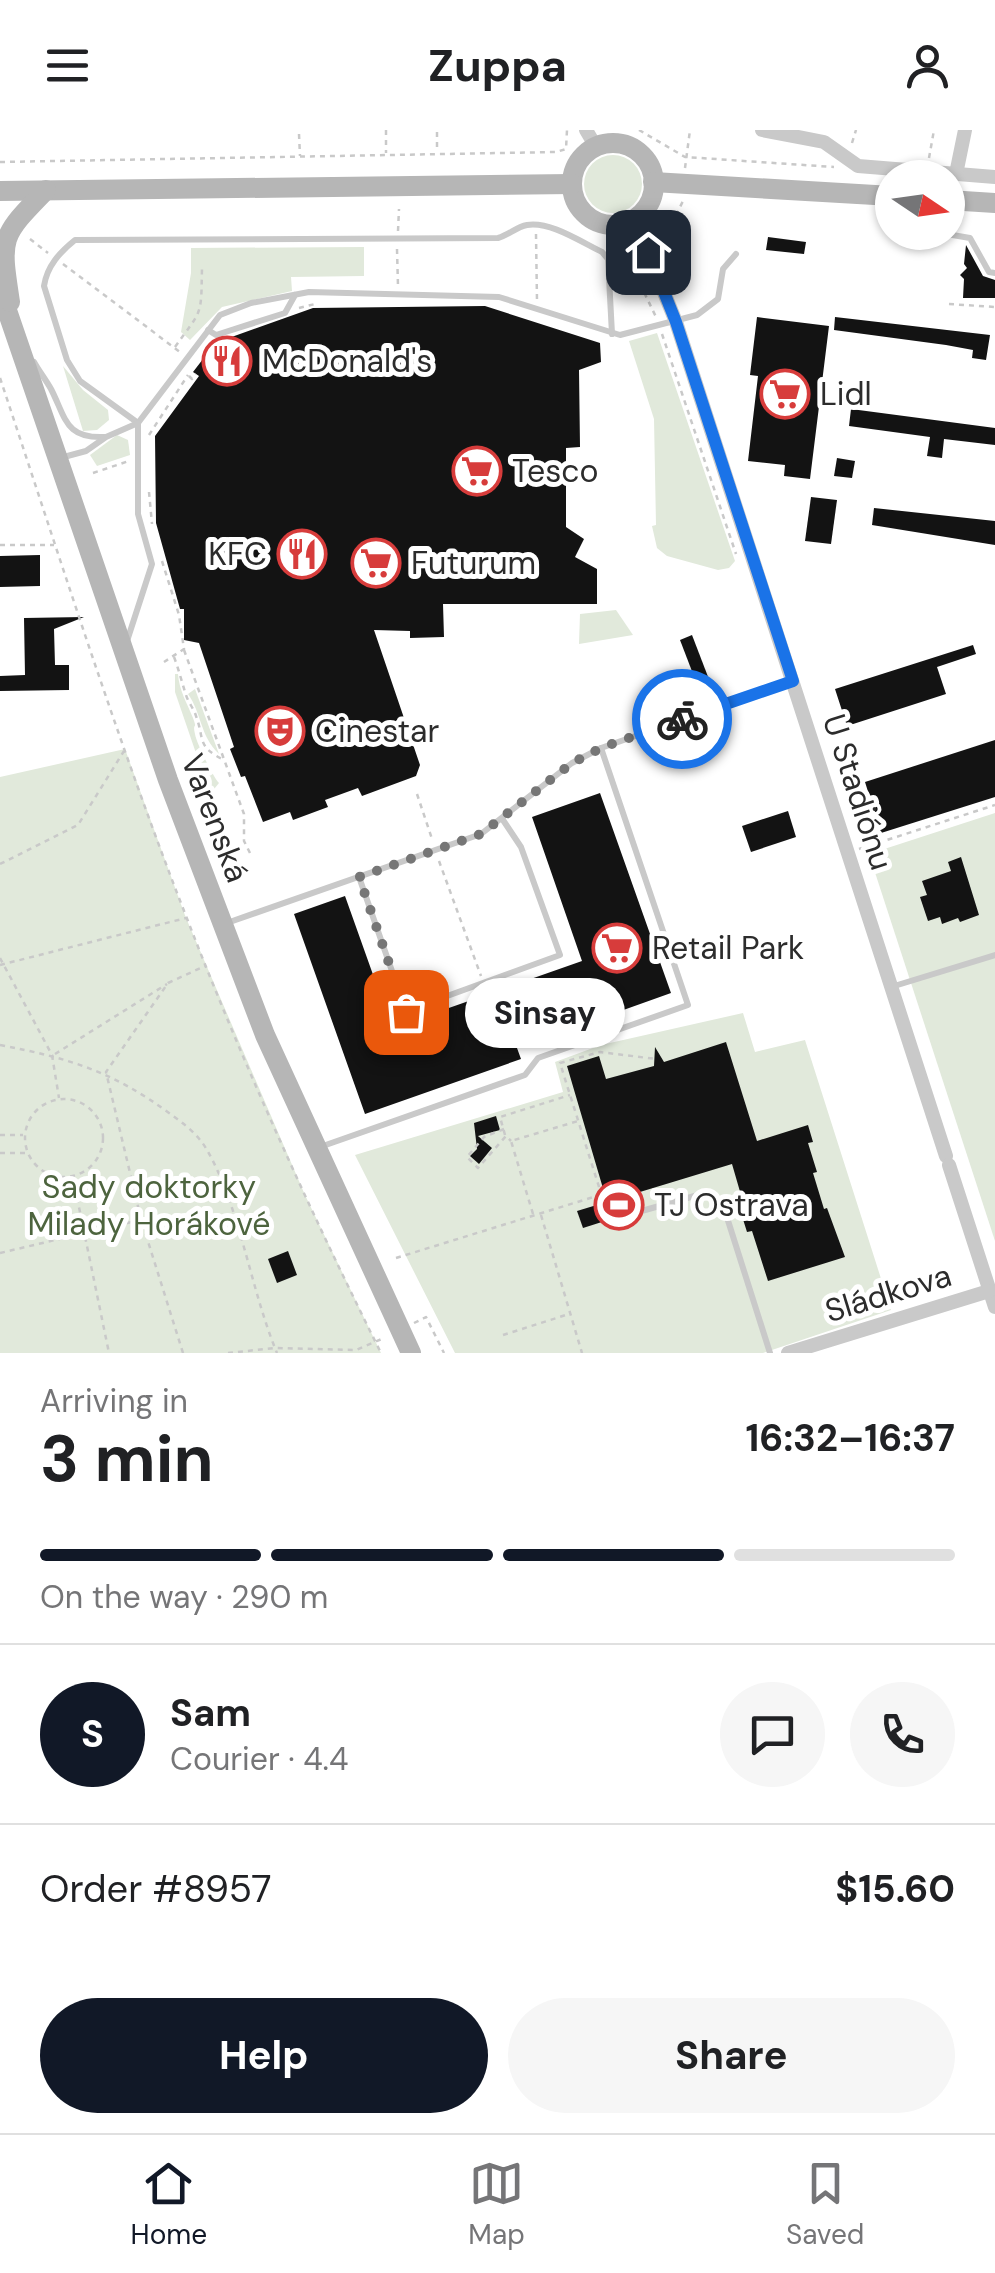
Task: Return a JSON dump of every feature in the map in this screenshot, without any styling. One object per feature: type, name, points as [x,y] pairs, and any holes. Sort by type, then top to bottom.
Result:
[{"type":"street","points":[[762,130],[824,142],[858,166],[875,167]]},
{"type":"street","points":[[959,160],[965,130]]},
{"type":"street","points":[[591,138],[635,150],[648,164],[654,182],[648,206],[631,220],[608,225],[588,217],[577,204],[572,184],[577,164],[591,138]]},
{"type":"street","points":[[965,175],[995,177]]},
{"type":"street","points":[[654,182],[875,195]]},
{"type":"street","points":[[0,190],[572,184]]},
{"type":"street","points":[[18,339],[1,255],[6,234],[46,190]]},
{"type":"street","points":[[965,201],[995,203]]},
{"type":"street","name":"U Stadiónu","points":[[631,220],[676,322],[989,1292]]},
{"type":"street","name":"Varenská","points":[[0,290],[168,780],[265,1035],[410,1353]]},
{"type":"street","name":"Sládkova","points":[[788,1353],[824,1348],[989,1292],[995,1307]]},
{"type":"lane","points":[[138,424],[80,381],[67,360],[44,286],[56,258],[75,240],[498,238],[520,226],[536,224],[602,252],[608,259],[612,334]]},
{"type":"lane","points":[[965,237],[970,238],[988,272],[995,273]]},
{"type":"lane","points":[[59,458],[86,451],[106,437],[138,424],[207,330],[220,315],[235,307],[295,294],[503,298],[612,334],[634,333],[697,315],[723,299],[723,268],[736,254]]},
{"type":"lane","points":[[207,330],[216,335],[285,312],[295,294]]},
{"type":"lane","points":[[18,339],[50,387],[68,426],[84,436],[106,437]]},
{"type":"lane","points":[[124,650],[152,564],[138,514],[138,424]]},
{"type":"lane","points":[[223,924],[481,834],[572,763],[601,748],[793,681]]},
{"type":"lane","points":[[315,1149],[525,1075],[538,1058],[688,1005],[601,748]]},
{"type":"lane","points":[[359,877],[406,1012],[560,955],[521,847],[503,820]]},
{"type":"lane","points":[[892,987],[995,955]]},
{"type":"lane","points":[[624,1216],[698,1195],[712,1197],[724,1208],[770,1353]]},
{"type":"path","points":[[386,130],[386,154]]},
{"type":"path","points":[[0,162],[556,152],[566,149],[567,130]]},
{"type":"path","points":[[638,130],[685,158]]},
{"type":"path","points":[[929,160],[934,130]]},
{"type":"path","points":[[437,132],[438,154]]},
{"type":"path","points":[[299,134],[300,156]]},
{"type":"path","points":[[398,294],[399,209]]},
{"type":"path","points":[[536,224],[537,310]]},
{"type":"path","points":[[30,239],[196,364],[156,421],[147,446]]},
{"type":"path","points":[[174,348],[195,324],[201,310],[202,268]]},
{"type":"path","points":[[949,304],[995,307]]},
{"type":"path","points":[[204,353],[209,357],[206,362]]},
{"type":"path","points":[[188,375],[192,379],[196,374]]},
{"type":"path","points":[[0,378],[124,749],[186,918],[305,1194],[380,1353]]},
{"type":"path","points":[[93,473],[137,460]]},
{"type":"path","points":[[148,487],[152,524]]},
{"type":"path","points":[[0,545],[56,545]]},
{"type":"path","points":[[161,558],[179,615],[184,649],[244,814],[244,841],[250,855]]},
{"type":"path","points":[[164,662],[184,649]]},
{"type":"path","points":[[174,656],[203,744],[224,760]]},
{"type":"path","points":[[186,690],[198,688]]},
{"type":"path","points":[[0,864],[78,825],[124,749]]},
{"type":"path","points":[[417,794],[484,983]]},
{"type":"path","points":[[848,852],[995,805]]},
{"type":"path","points":[[2,965],[186,918]]},
{"type":"path","points":[[0,958],[52,1055],[59,1099]]},
{"type":"path","points":[[52,1055],[168,984],[206,966]]},
{"type":"path","points":[[168,984],[106,1072],[141,1219],[183,1353]]},
{"type":"path","points":[[0,1045],[52,1055],[106,1072],[179,1120],[207,1148],[277,1353]]},
{"type":"path","points":[[624,1216],[605,1206],[560,1063],[600,1052],[656,1059]]},
{"type":"path","points":[[534,1216],[500,1118],[570,1095]]},
{"type":"path","points":[[59,1099],[76,1100],[91,1108],[104,1136],[95,1162],[72,1176],[52,1175],[38,1167],[29,1153],[26,1135],[33,1114],[44,1104],[59,1099]]},
{"type":"path","points":[[511,1142],[578,1120]]},
{"type":"path","points":[[504,1129],[484,1137],[466,1157],[478,1168],[506,1136]]},
{"type":"path","points":[[0,1135],[26,1135]]},
{"type":"path","points":[[0,1153],[29,1153]]},
{"type":"path","points":[[72,1176],[109,1353]]},
{"type":"path","points":[[396,1258],[601,1195]]},
{"type":"path","points":[[541,1214],[582,1353]]},
{"type":"path","points":[[0,1253],[141,1219]]},
{"type":"path","points":[[503,1335],[570,1313]]},
{"type":"path","points":[[228,1353],[275,1348],[356,1350]]},
{"type":"green space","points":[[613,155],[633,164],[642,184],[633,204],[613,213],[593,204],[584,184],[593,164]]},
{"type":"green space","points":[[364,247],[364,276],[291,277],[292,291],[222,307],[190,340],[181,332],[191,248]]},
{"type":"green space","points":[[657,333],[735,561],[729,568],[718,570],[667,556],[657,548],[652,526],[656,525],[654,419],[629,341]]},
{"type":"green space","points":[[63,366],[83,390],[108,410],[109,420],[97,430],[83,431]]},
{"type":"green space","points":[[117,435],[128,440],[130,455],[97,466],[90,455]]},
{"type":"green space","points":[[616,610],[633,635],[579,644],[580,614]]},
{"type":"green space","points":[[175,674],[194,722],[198,744],[219,783],[210,794],[175,692]]},
{"type":"green space","points":[[195,689],[219,754],[208,740],[188,694]]},
{"type":"green space","name":"Sady doktorky Milady Horákové","points":[[125,749],[186,918],[305,1195],[381,1353],[0,1353],[0,777]]},
{"type":"green space","points":[[995,813],[995,1241],[869,854]]},
{"type":"green space","name":"TJ Ostrava","points":[[743,1013],[755,1052],[805,1040],[891,1310],[763,1353],[455,1353],[355,1155],[563,1092],[555,1062],[601,1045]]},
{"type":"building","points":[[768,237],[806,242],[804,254],[766,250]]},
{"type":"building","points":[[966,245],[983,276],[995,280],[995,298],[963,298],[964,279],[960,275],[967,268]]},
{"type":"building","name":"Futurum","points":[[485,306],[600,343],[601,362],[579,370],[580,447],[566,448],[566,527],[584,539],[575,557],[597,569],[597,604],[443,604],[444,637],[410,638],[410,631],[374,630],[420,765],[416,776],[362,796],[358,788],[325,800],[328,807],[293,820],[290,812],[263,822],[230,749],[234,747],[199,643],[184,640],[184,609],[180,609],[156,523],[155,436],[199,376],[193,372],[203,359],[208,364],[226,339],[313,308]]},
{"type":"building","points":[[757,317],[829,326],[810,479],[784,476],[785,465],[748,461],[758,376],[750,375]]},
{"type":"building","points":[[835,317],[990,335],[986,360],[972,358],[973,350],[834,330]]},
{"type":"building","points":[[851,409],[995,428],[995,445],[944,439],[942,458],[927,456],[930,437],[849,426]]},
{"type":"building","points":[[837,458],[855,461],[852,478],[834,476]]},
{"type":"building","points":[[811,497],[837,500],[831,544],[805,541]]},
{"type":"building","points":[[874,508],[995,521],[995,545],[872,525]]},
{"type":"building","points":[[40,555],[40,586],[0,587],[0,556]]},
{"type":"building","points":[[84,617],[54,629],[55,665],[69,665],[69,690],[0,691],[0,676],[25,675],[24,618]]},
{"type":"building","points":[[692,635],[715,695],[703,700],[680,640]]},
{"type":"building","points":[[973,645],[976,654],[937,667],[946,694],[847,726],[835,689]]},
{"type":"building","points":[[995,740],[995,797],[881,833],[865,782]]},
{"type":"building","name":"Retail Park","points":[[600,793],[671,993],[517,1048],[521,1059],[365,1114],[294,914],[345,896],[392,1028],[582,961],[532,817]]},
{"type":"building","points":[[788,811],[796,837],[751,852],[742,826]]},
{"type":"building","points":[[961,857],[979,915],[960,922],[958,918],[942,924],[940,917],[928,921],[920,897],[927,895],[922,881],[951,871],[948,862]]},
{"type":"building","points":[[726,1042],[757,1141],[808,1125],[813,1142],[808,1143],[817,1172],[813,1173],[845,1257],[768,1281],[736,1197],[741,1195],[732,1164],[607,1202],[567,1066],[599,1056],[606,1079],[654,1066],[655,1047],[664,1062]]},
{"type":"building","points":[[496,1116],[500,1130],[478,1136],[492,1148],[479,1164],[470,1156],[477,1149],[474,1123]]},
{"type":"building","points":[[600,1204],[605,1221],[583,1228],[577,1211]]},
{"type":"building","points":[[288,1251],[297,1275],[277,1283],[268,1259]]},
{"type":"way so far","points":[[406,1012],[359,877],[481,834],[572,763],[601,748],[682,719]]},
{"type":"place","name":"McDonald's","points":[[227,361]]},
{"type":"place","name":"Lidl","points":[[785,394]]},
{"type":"place","name":"Tesco","points":[[477,471]]},
{"type":"place","name":"KFC","points":[[302,554]]},
{"type":"place","name":"Futurum","points":[[376,563]]},
{"type":"place","name":"Cinestar","points":[[280,731]]},
{"type":"place","name":"Retail Park","points":[[617,948]]},
{"type":"place","name":"Sinsay","points":[[406,1012]]},
{"type":"place","name":"TJ Ostrava","points":[[619,1205]]},
{"type":"route","points":[[648,252],[676,322],[793,681],[682,719]]}]
